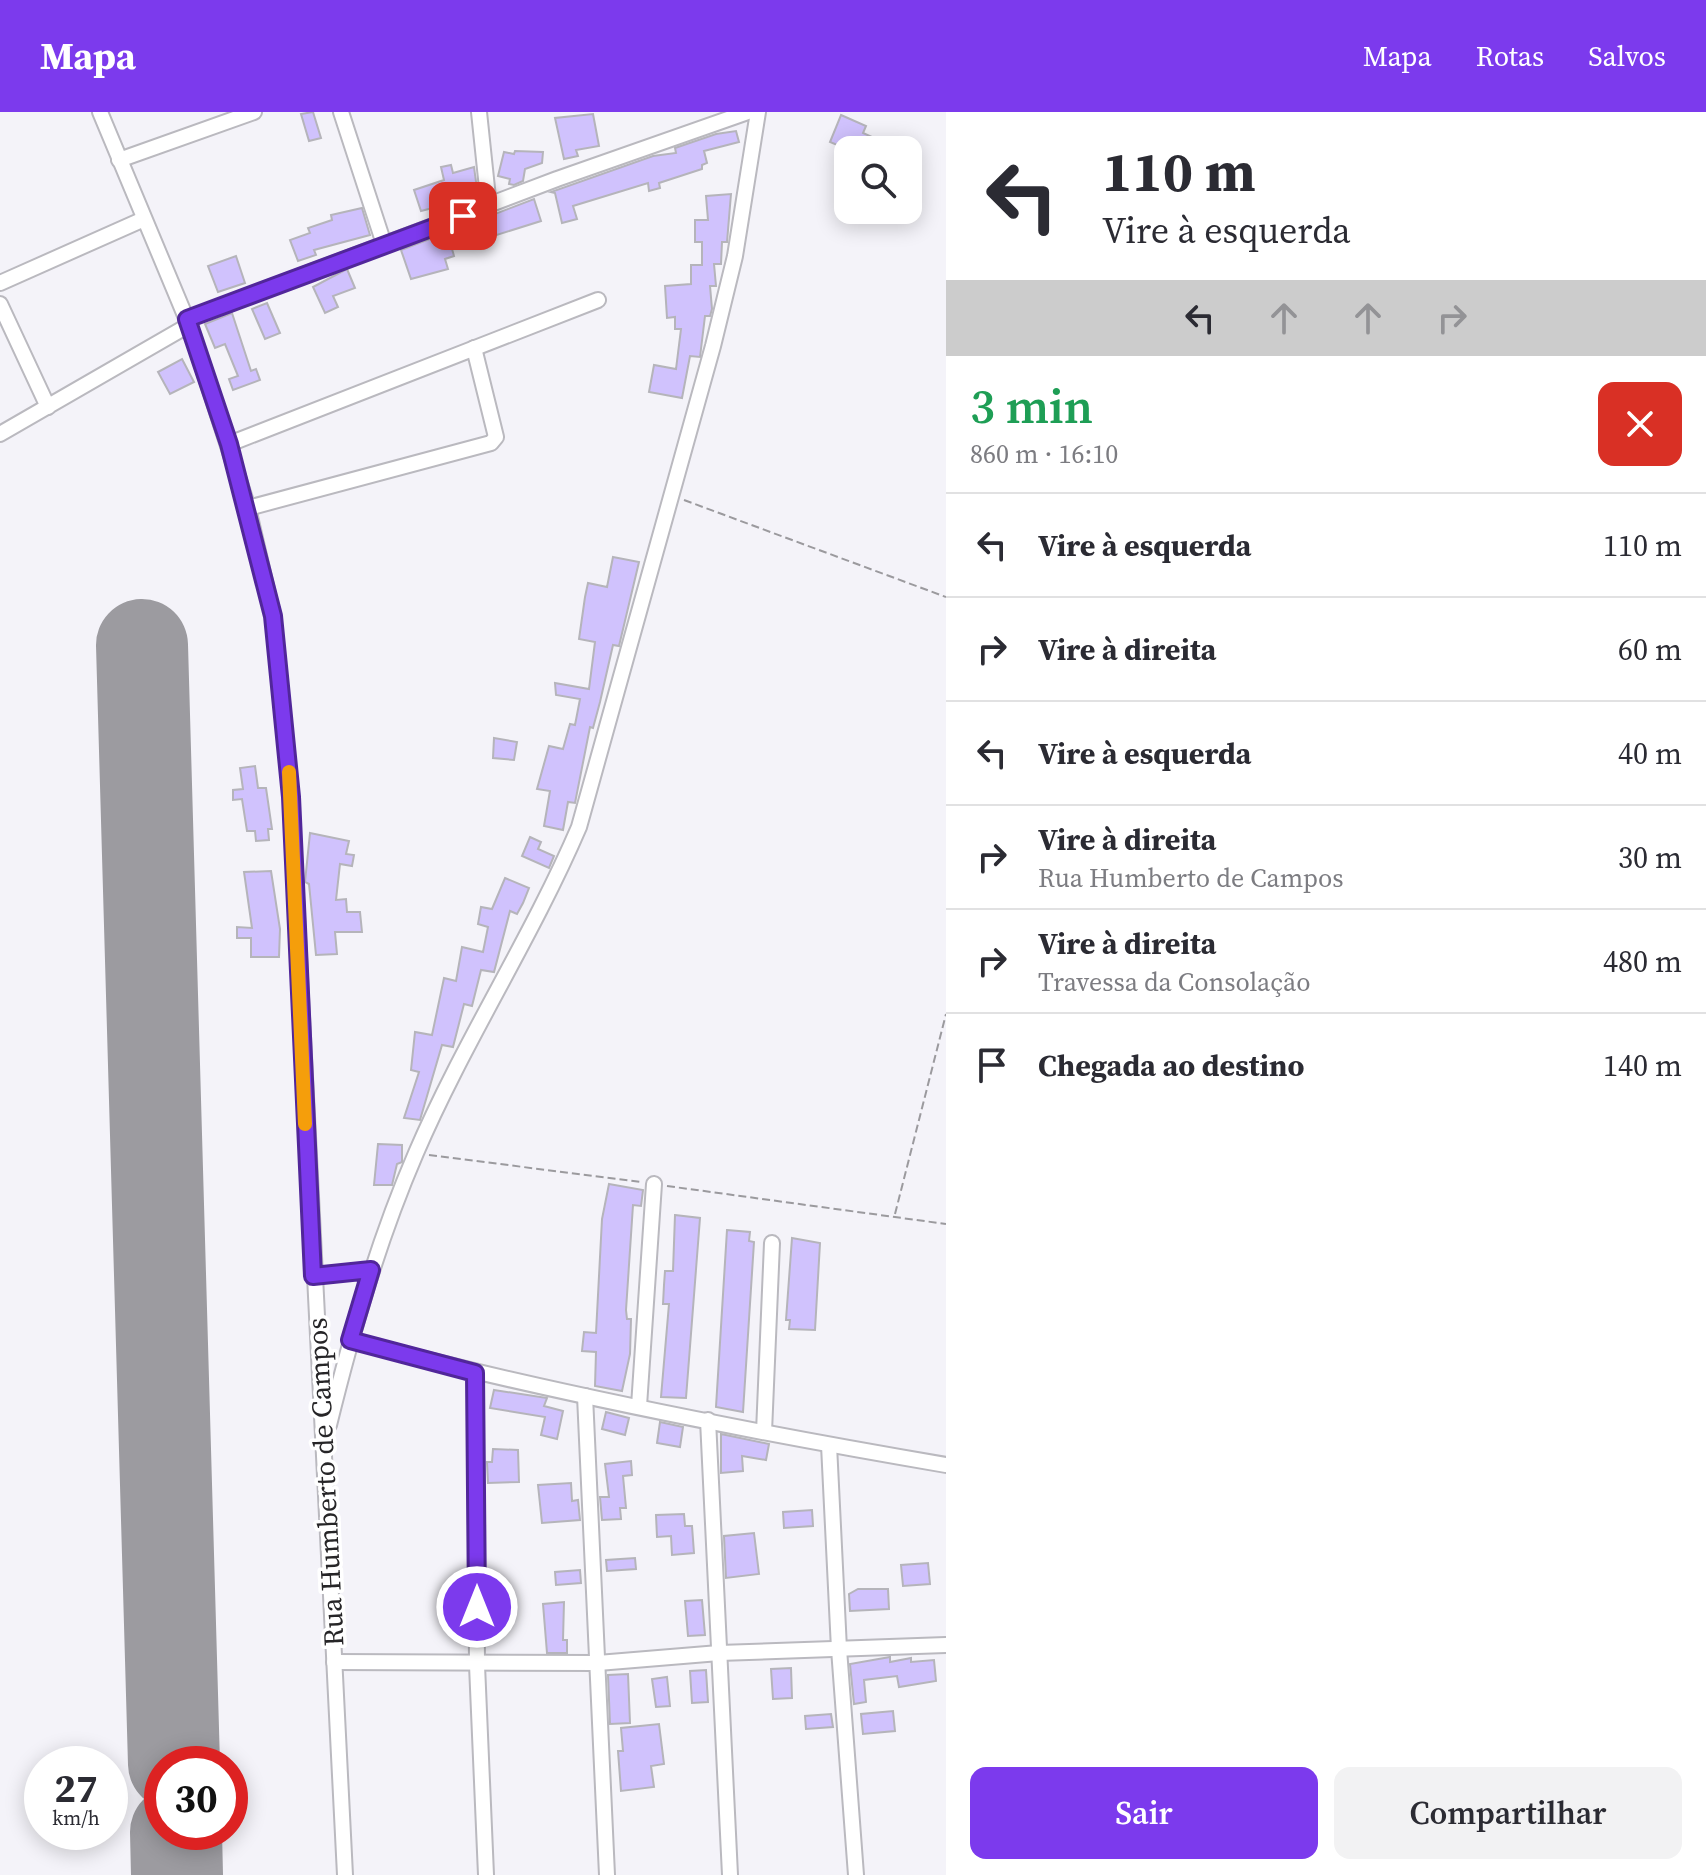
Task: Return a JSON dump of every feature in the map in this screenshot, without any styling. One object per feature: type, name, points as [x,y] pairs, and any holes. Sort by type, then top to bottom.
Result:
[{"type":"street","name":"Rua Humberto de Campos","points":[[100,112],[188,322],[248,508],[273,616],[285,720],[313,1276],[326,1437],[345,1875]]},
{"type":"street","points":[[119,160],[254,112]]},
{"type":"street","points":[[341,112],[384,244]]},
{"type":"street","points":[[479,112],[489,207]]},
{"type":"street","points":[[0,434],[188,322],[384,244],[748,112]]},
{"type":"street","points":[[326,1437],[371,1270],[416,1153],[551,893],[579,827],[735,256],[758,112]]},
{"type":"street","points":[[0,283],[144,219]]},
{"type":"street","points":[[229,444],[598,300]]},
{"type":"street","points":[[0,304],[48,407]]},
{"type":"street","points":[[248,508],[491,443],[496,437],[474,348]]},
{"type":"street","points":[[639,1406],[654,1184]]},
{"type":"street","points":[[764,1432],[772,1243]]},
{"type":"street","points":[[313,1276],[371,1270]]},
{"type":"street","points":[[350,1340],[475,1373],[829,1445],[946,1465]]},
{"type":"street","points":[[475,1373],[477,1665],[486,1875]]},
{"type":"street","points":[[585,1396],[607,1875]]},
{"type":"street","points":[[708,1420],[730,1875]]},
{"type":"street","points":[[829,1445],[839,1649],[856,1875]]},
{"type":"street","points":[[334,1662],[477,1665],[598,1663],[719,1653],[946,1645]]},
{"type":"path","points":[[671,495],[946,597]]},
{"type":"path","points":[[895,1216],[946,1014]]},
{"type":"path","points":[[416,1153],[946,1224]]},
{"type":"building","points":[[313,112],[321,138],[309,141],[301,114]]},
{"type":"building","points":[[593,114],[599,146],[576,150],[578,156],[564,159],[555,118]]},
{"type":"building","points":[[841,115],[866,126],[863,133],[870,136],[834,136],[834,144],[830,142]]},
{"type":"building","points":[[736,131],[739,142],[704,151],[707,163],[702,165],[702,169],[659,183],[660,188],[649,191],[648,183],[573,206],[577,219],[562,223],[555,193],[551,192],[653,156],[676,153],[675,148],[716,134]]},
{"type":"building","points":[[515,151],[543,152],[542,163],[525,169],[523,181],[514,185],[509,184],[510,179],[498,176],[504,152],[514,154]]},
{"type":"building","points":[[451,165],[453,173],[474,167],[478,196],[421,211],[414,190],[444,180],[441,167]]},
{"type":"building","points":[[731,194],[727,242],[722,242],[721,264],[714,264],[716,286],[710,286],[712,309],[710,316],[705,316],[700,357],[690,356],[682,398],[649,392],[654,365],[676,369],[681,329],[675,329],[675,317],[667,318],[665,286],[691,284],[691,265],[702,265],[702,242],[695,242],[695,220],[708,220],[706,196]]},
{"type":"building","points":[[534,199],[541,221],[452,249],[454,256],[445,259],[448,269],[411,279],[401,250]]},
{"type":"building","points":[[362,208],[370,235],[314,250],[316,255],[298,261],[290,240],[310,233],[308,228],[332,220],[331,215]]},
{"type":"building","points":[[236,256],[245,283],[218,292],[208,266]]},
{"type":"building","points":[[347,269],[355,288],[333,296],[338,307],[325,313],[313,287]]},
{"type":"building","points":[[267,303],[280,333],[265,339],[252,309]]},
{"type":"building","points":[[232,313],[251,371],[256,369],[260,380],[233,390],[229,379],[238,376],[225,344],[215,348],[205,324]]},
{"type":"building","points":[[182,359],[194,382],[170,394],[158,372]]},
{"type":"building","points":[[613,557],[639,562],[619,646],[613,645],[593,728],[590,727],[575,803],[568,802],[563,830],[544,826],[550,791],[537,789],[549,746],[563,749],[570,724],[575,725],[580,699],[556,695],[555,683],[589,689],[595,642],[579,639],[585,597],[588,583],[607,587]]},
{"type":"building","points":[[494,738],[517,742],[514,760],[493,758]]},
{"type":"building","points":[[255,766],[258,788],[266,788],[272,829],[268,829],[269,840],[256,841],[255,831],[247,831],[242,799],[233,800],[233,790],[243,789],[240,768]]},
{"type":"building","points":[[310,833],[349,841],[346,854],[354,855],[352,866],[340,864],[336,900],[346,899],[347,912],[360,912],[362,932],[335,932],[337,954],[316,955],[309,884],[305,882]]},
{"type":"building","points":[[530,837],[541,842],[538,849],[554,856],[549,868],[522,856]]},
{"type":"building","points":[[271,871],[280,929],[279,957],[251,957],[251,938],[237,938],[237,927],[252,928],[244,872]]},
{"type":"building","points":[[505,878],[529,888],[517,914],[510,911],[494,972],[481,970],[472,1006],[464,1004],[453,1047],[442,1045],[420,1120],[404,1118],[419,1072],[411,1070],[415,1032],[432,1035],[444,978],[456,981],[462,947],[483,952],[488,927],[478,924],[481,907],[492,909]]},
{"type":"building","points":[[378,1144],[402,1145],[402,1162],[397,1164],[392,1185],[374,1185]]},
{"type":"building","points":[[609,1184],[643,1190],[641,1206],[633,1205],[626,1310],[627,1319],[631,1319],[630,1354],[622,1391],[595,1386],[596,1352],[582,1351],[584,1332],[596,1333],[602,1219]]},
{"type":"building","points":[[675,1215],[700,1218],[686,1398],[661,1397],[669,1304],[663,1304],[665,1271],[673,1271]]},
{"type":"building","points":[[727,1230],[750,1232],[749,1241],[754,1242],[743,1412],[716,1407]]},
{"type":"building","points":[[792,1238],[820,1243],[815,1330],[789,1329],[790,1320],[786,1320]]},
{"type":"building","points":[[494,1390],[547,1398],[544,1406],[563,1411],[557,1439],[541,1435],[545,1417],[490,1408]]},
{"type":"building","points":[[606,1412],[629,1418],[625,1435],[602,1429]]},
{"type":"building","points":[[660,1422],[683,1427],[680,1447],[657,1443]]},
{"type":"building","points":[[721,1434],[769,1444],[766,1460],[742,1456],[743,1471],[721,1473]]},
{"type":"building","points":[[493,1449],[518,1450],[519,1482],[488,1483],[487,1462],[492,1462]]},
{"type":"building","points":[[631,1461],[632,1475],[623,1476],[626,1508],[620,1508],[621,1519],[602,1520],[600,1497],[609,1497],[605,1464]]},
{"type":"building","points":[[571,1483],[572,1501],[578,1500],[580,1520],[542,1523],[538,1485]]},
{"type":"building","points":[[812,1510],[813,1526],[784,1528],[783,1512]]},
{"type":"building","points":[[684,1514],[685,1526],[692,1526],[694,1553],[672,1555],[671,1536],[657,1537],[656,1515]]},
{"type":"building","points":[[754,1533],[759,1574],[726,1578],[724,1536]]},
{"type":"building","points":[[635,1558],[636,1569],[607,1571],[606,1560]]},
{"type":"building","points":[[928,1563],[930,1584],[903,1586],[901,1565]]},
{"type":"building","points":[[580,1570],[581,1583],[556,1585],[555,1572]]},
{"type":"building","points":[[858,1589],[888,1589],[889,1609],[850,1611],[849,1594]]},
{"type":"building","points":[[702,1600],[705,1635],[688,1636],[685,1601]]},
{"type":"building","points":[[564,1602],[563,1640],[567,1640],[567,1653],[547,1653],[543,1604]]},
{"type":"building","points":[[890,1657],[890,1662],[911,1658],[911,1662],[934,1660],[936,1681],[899,1687],[897,1676],[864,1680],[866,1702],[854,1704],[850,1664]]},
{"type":"building","points":[[791,1668],[792,1698],[773,1699],[771,1669]]},
{"type":"building","points":[[706,1670],[708,1702],[692,1703],[690,1671]]},
{"type":"building","points":[[628,1674],[630,1723],[610,1724],[608,1675]]},
{"type":"building","points":[[667,1677],[670,1706],[656,1707],[652,1679]]},
{"type":"building","points":[[893,1711],[895,1731],[863,1734],[861,1714]]},
{"type":"building","points":[[831,1714],[833,1727],[806,1729],[805,1716]]},
{"type":"building","points":[[659,1724],[664,1764],[651,1766],[654,1787],[621,1791],[618,1751],[623,1751],[621,1728]]},
{"type":"runway","points":[[142,645],[173,1746]]},
{"type":"runway","points":[[176,1850],[177,1875]]},
{"type":"slow traffic","points":[[289,772],[305,1124]]},
{"type":"route","points":[[463,216],[187,319],[248,508],[273,616],[291,797],[313,1276],[371,1270],[350,1340],[475,1373],[477,1607]]}]
